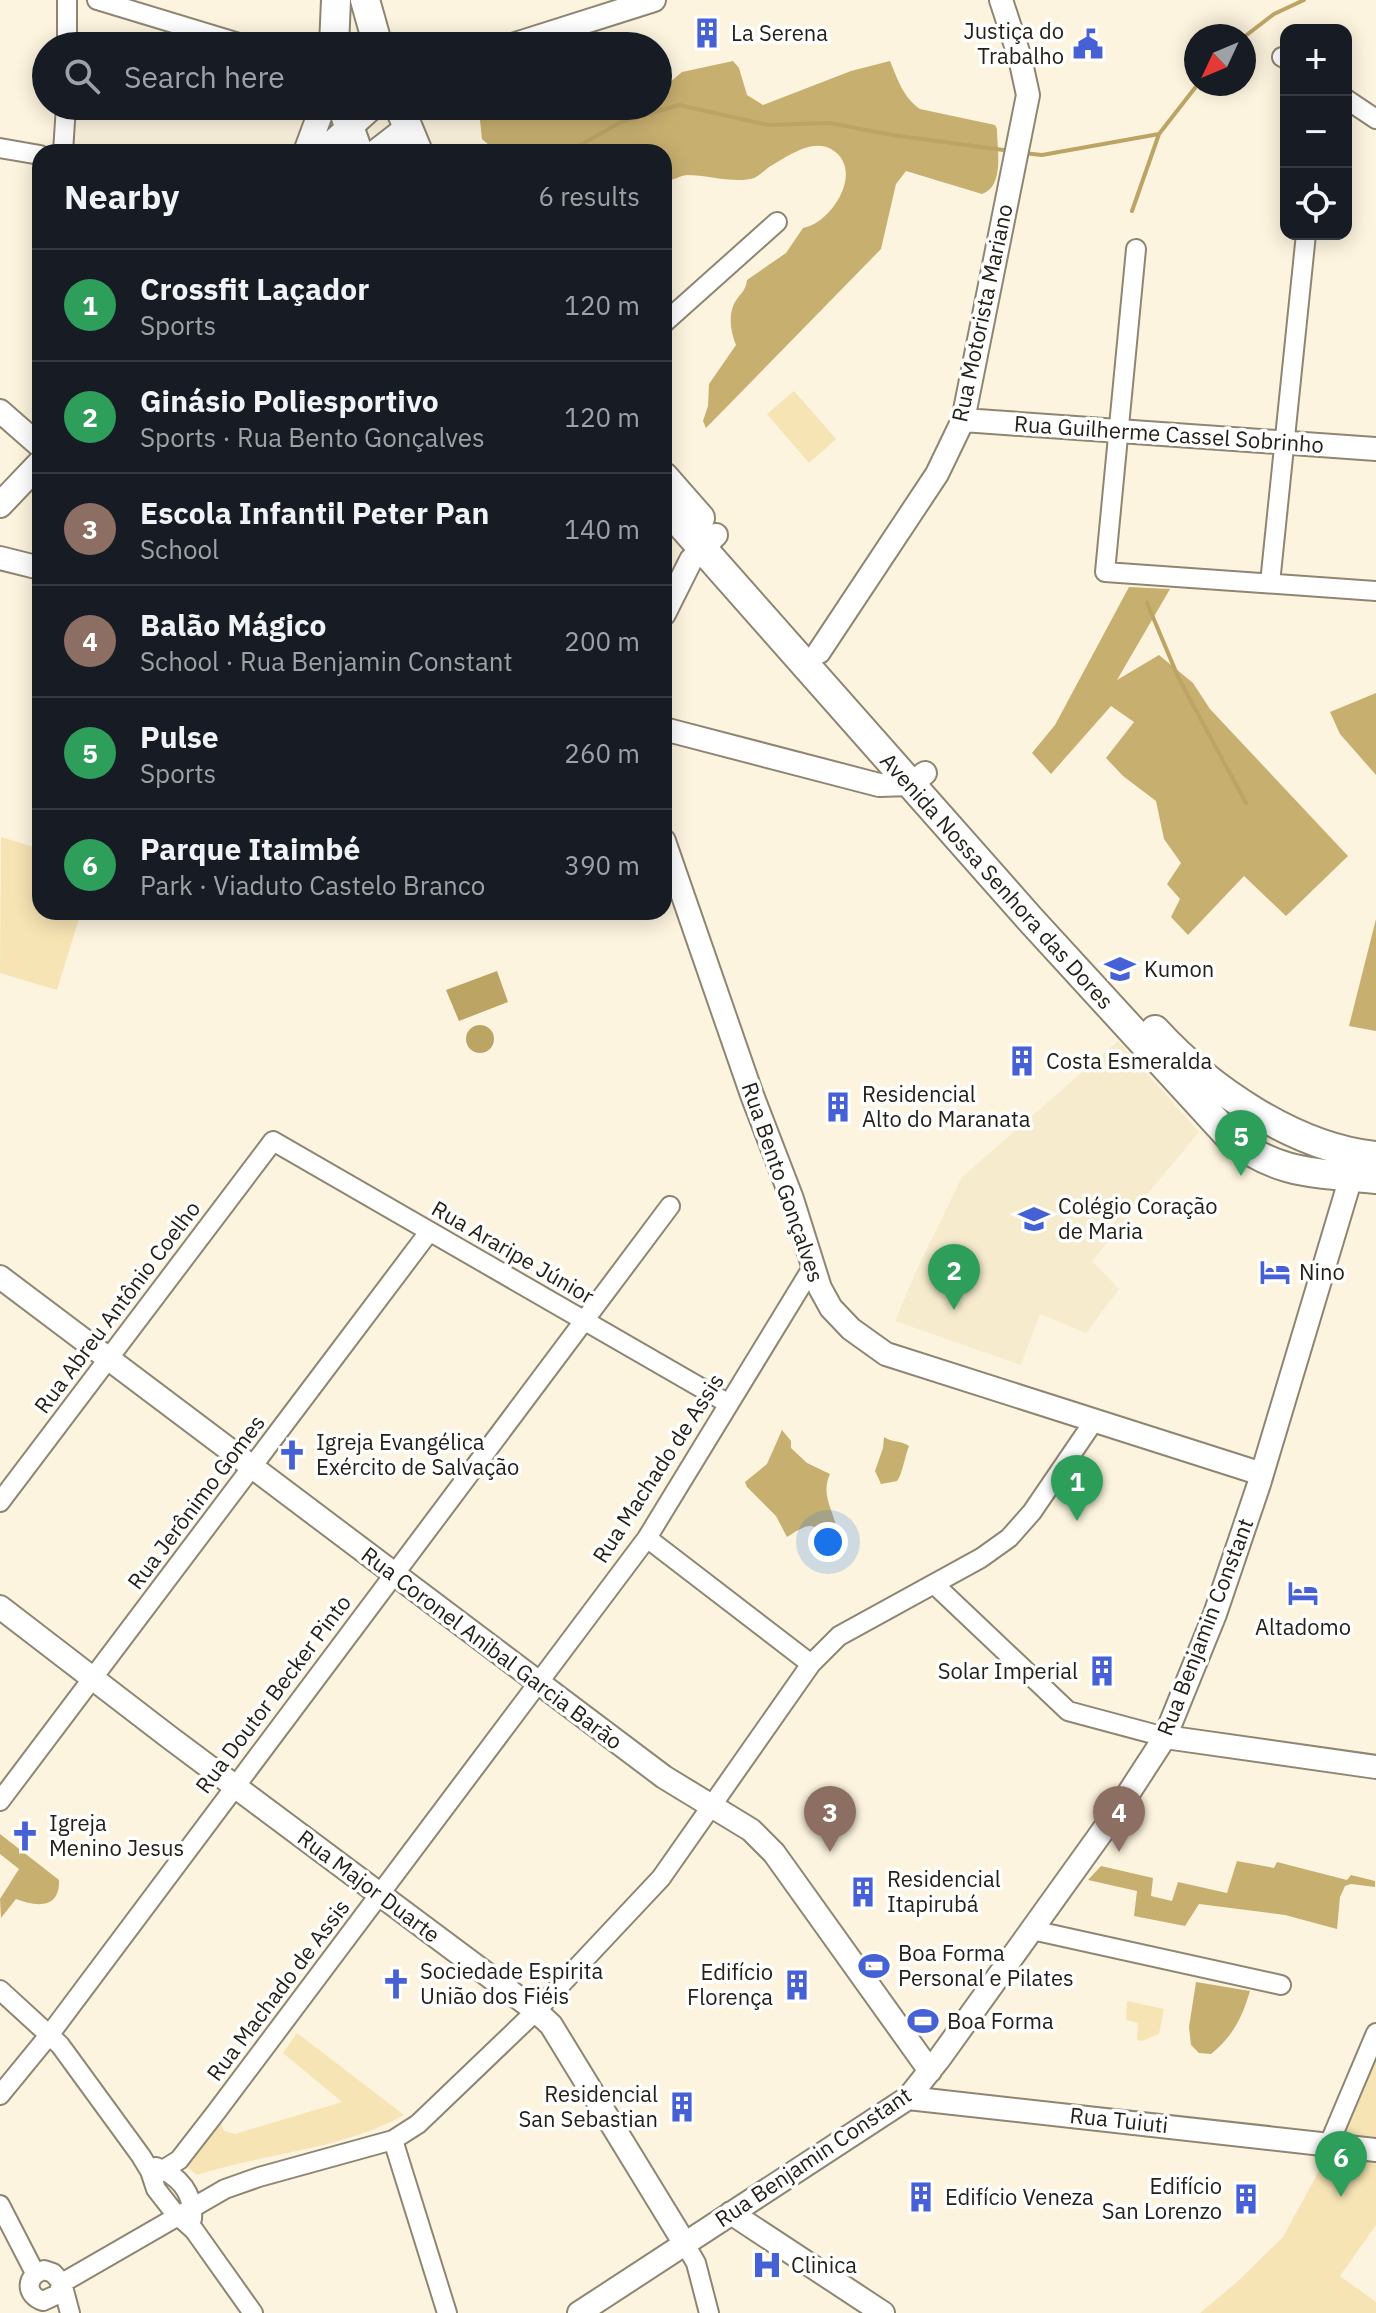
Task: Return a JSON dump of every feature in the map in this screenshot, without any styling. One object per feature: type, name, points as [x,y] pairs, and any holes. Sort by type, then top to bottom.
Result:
[{"type":"main road","points":[[335,32],[336,0]]},
{"type":"main road","points":[[365,0],[374,32]]},
{"type":"main road","points":[[309,144],[318,120]]},
{"type":"main road","points":[[385,144],[410,123]]},
{"type":"main road","points":[[331,144],[349,129]]},
{"type":"main road","points":[[0,505],[32,471]]},
{"type":"main road","name":"Avenida Nossa Senhora das Dores","points":[[672,489],[709,542],[918,778],[1145,1047],[1207,1114],[1249,1153],[1274,1165],[1310,1173],[1364,1178]]},
{"type":"main road","name":"Avenida Nossa Senhora das Dores","points":[[672,512],[709,542],[819,652],[918,778],[1168,1044],[1216,1086],[1274,1121],[1333,1147],[1376,1156]]},
{"type":"main road","points":[[1249,1153],[1274,1121]]},
{"type":"street","points":[[67,0],[67,32]]},
{"type":"street","points":[[97,0],[203,32]]},
{"type":"street","points":[[546,32],[614,6],[654,0]]},
{"type":"street","name":"Rua Motorista Mariano","points":[[819,652],[937,474],[963,420],[1028,95],[1001,0]]},
{"type":"street","points":[[1352,103],[1376,119]]},
{"type":"street","points":[[64,144],[65,120]]},
{"type":"street","points":[[0,148],[32,154]]},
{"type":"street","points":[[672,316],[777,222]]},
{"type":"street","points":[[1270,583],[1305,240]]},
{"type":"street","points":[[1136,249],[1105,572],[1376,591]]},
{"type":"street","points":[[0,411],[32,439]]},
{"type":"street","name":"Rua Guilherme Cassel Sobrinho","points":[[963,420],[1376,449]]},
{"type":"street","points":[[672,598],[691,560],[709,542]]},
{"type":"street","points":[[0,558],[32,566]]},
{"type":"street","points":[[672,731],[879,785],[918,778]]},
{"type":"street","name":"Rua Bento Gonçalves","points":[[672,864],[752,1095],[792,1199],[812,1268],[831,1308],[866,1342],[886,1354],[1262,1474]]},
{"type":"street","name":"Rua Araripe Júnior","points":[[273,1141],[729,1404]]},
{"type":"street","name":"Rua Abreu Antônio Coelho","points":[[0,1502],[273,1141]]},
{"type":"street","name":"Rua Benjamin Constant","points":[[579,2313],[908,2098],[1117,1811],[1165,1737],[1215,1614],[1364,1178]]},
{"type":"street","name":"Rua Doutor Becker Pinto","points":[[0,2095],[50,2034],[670,1206]]},
{"type":"street","name":"Rua Jerônimo Gomes","points":[[0,1801],[429,1232]]},
{"type":"street","name":"Rua Machado de Assis","points":[[168,2172],[647,1538],[812,1268]]},
{"type":"street","name":"Rua Coronel Anibal Garcia Barão","points":[[0,1277],[664,1777],[751,1830],[774,1853],[930,2071]]},
{"type":"street","points":[[158,2226],[189,2218],[225,2189],[393,2140],[418,2124],[536,2011],[661,1878],[811,1664],[839,1636],[981,1558],[1009,1538],[1032,1512],[1094,1421]]},
{"type":"street","points":[[647,1538],[811,1664]]},
{"type":"street","points":[[934,1584],[1068,1711],[1165,1737],[1376,1767]]},
{"type":"street","name":"Rua Major Duarte","points":[[0,1607],[551,2025],[696,2263],[709,2313]]},
{"type":"street","points":[[1032,1930],[1281,1985]]},
{"type":"street","points":[[0,1990],[50,2034],[70,2057],[141,2156],[168,2172],[190,2194],[189,2218]]},
{"type":"street","points":[[1329,2144],[1376,2033]]},
{"type":"street","name":"Rua Tuiuti","points":[[908,2098],[1376,2150]]},
{"type":"street","points":[[393,2140],[447,2313]]},
{"type":"street","points":[[168,2172],[156,2189],[166,2203],[189,2218],[253,2313]]},
{"type":"street","points":[[64,2297],[53,2273],[44,2270],[35,2273],[29,2280],[33,2305],[64,2297],[158,2226],[166,2214],[166,2203]]},
{"type":"street","points":[[0,2205],[35,2273]]},
{"type":"street","points":[[731,2213],[883,2313]]},
{"type":"shaded area","points":[[733,61],[739,68],[747,95],[763,105],[851,71],[890,61],[905,94],[920,109],[995,125],[997,129],[997,175],[989,190],[982,194],[906,171],[896,184],[881,249],[706,428],[703,421],[708,406],[709,384],[736,345],[731,325],[734,304],[747,280],[786,253],[803,228],[814,224],[834,206],[845,181],[841,158],[824,146],[808,147],[747,180],[687,175],[672,179],[672,144],[488,144],[482,139],[480,120],[672,120],[672,80],[682,72]]},
{"type":"shaded area","points":[[794,391],[836,439],[809,463],[767,414]]},
{"type":"shaded area","points":[[1129,587],[1170,589],[1117,680],[1159,655],[1193,683],[1210,709],[1348,856],[1286,916],[1244,876],[1188,935],[1171,917],[1180,899],[1167,884],[1181,863],[1164,839],[1156,801],[1123,776],[1106,758],[1134,722],[1111,706],[1051,774],[1032,753],[1055,725]]},
{"type":"shaded area","points":[[1376,693],[1376,775],[1340,734],[1330,712]]},
{"type":"shaded area","points":[[1,837],[32,847],[32,920],[79,920],[57,990],[0,973]]},
{"type":"shaded area","points":[[1376,919],[1376,1031],[1349,1026]]},
{"type":"shaded area","points":[[497,971],[508,1002],[459,1021],[446,990]]},
{"type":"shaded area","points":[[480,1025],[490,1029],[494,1039],[490,1049],[480,1053],[470,1049],[466,1039],[470,1029]]},
{"type":"shaded area","name":"Colégio Coração de Maria","points":[[1118,1041],[1199,1132],[1092,1261],[1119,1289],[1086,1333],[1040,1314],[1021,1365],[895,1321],[962,1177]]},
{"type":"shaded area","points":[[782,1430],[791,1441],[791,1448],[807,1463],[830,1474],[826,1491],[837,1535],[810,1526],[787,1537],[776,1516],[747,1487],[745,1482],[767,1464]]},
{"type":"shaded area","points":[[884,1437],[909,1446],[897,1481],[881,1484],[875,1471]]},
{"type":"shaded area","points":[[0,1834],[59,1880],[56,1896],[51,1901],[39,1904],[16,1899],[1,1918],[0,1899],[19,1869],[0,1854]]},
{"type":"shaded area","points":[[1237,1861],[1274,1868],[1277,1862],[1347,1880],[1351,1875],[1375,1881],[1375,1887],[1345,1886],[1340,1897],[1337,1929],[1285,1915],[1199,1904],[1185,1926],[1134,1916],[1137,1891],[1088,1880],[1101,1866],[1153,1878],[1151,1896],[1172,1901],[1178,1882],[1227,1893]]},
{"type":"shaded area","points":[[1196,1982],[1250,1991],[1236,2026],[1211,2054],[1199,2053],[1191,2045],[1189,2027]]},
{"type":"shaded area","points":[[1127,2001],[1164,2009],[1159,2034],[1137,2040],[1138,2023],[1126,2020]]},
{"type":"shaded area","points":[[297,2033],[404,2115],[380,2127],[329,2144],[197,2175],[186,2166],[221,2123],[224,2131],[235,2134],[342,2102],[283,2053]]},
{"type":"shaded area","points":[[1376,2058],[1376,2225],[1340,2276],[1376,2302],[1376,2313],[1200,2313],[1283,2237],[1349,2116]]},
{"type":"waterway","points":[[1256,28],[1274,14],[1304,0]]},
{"type":"waterway","points":[[1023,153],[1042,155],[1159,134],[1189,96]]},
{"type":"waterway","points":[[672,107],[679,105],[768,125],[830,123],[1011,151]]},
{"type":"waterway","points":[[582,144],[628,120]]},
{"type":"waterway","points":[[1132,211],[1159,134]]},
{"type":"waterway","points":[[1147,603],[1179,679],[1246,803]]},
{"type":"place","name":"La Serena","points":[[707,33]]},
{"type":"place","name":"Justiça do Trabalho","points":[[1088,44]]},
{"type":"place","name":"Kumon","points":[[1120,969]]},
{"type":"place","name":"Costa Esmeralda","points":[[1022,1061]]},
{"type":"place","name":"Residencial Alto do Maranata","points":[[838,1107]]},
{"type":"place","name":"Pulse","points":[[1241,1176]]},
{"type":"place","name":"Colégio Coração de Maria","points":[[1034,1219]]},
{"type":"place","name":"Nino","points":[[1275,1272]]},
{"type":"place","name":"Ginásio Poliesportivo","points":[[954,1310]]},
{"type":"place","name":"Igreja Evangélica Exército de Salvação","points":[[292,1455]]},
{"type":"place","name":"Crossfit Laçador","points":[[1077,1521]]},
{"type":"place","name":"Altadomo","points":[[1303,1593]]},
{"type":"place","name":"Solar Imperial","points":[[1102,1671]]},
{"type":"place","name":"Igreja Menino Jesus","points":[[25,1836]]},
{"type":"place","name":"Escola Infantil Peter Pan","points":[[830,1852]]},
{"type":"place","name":"Balão Mágico","points":[[1119,1852]]},
{"type":"place","name":"Residencial Itapirubá","points":[[863,1892]]},
{"type":"place","name":"Boa Forma Personal e Pilates","points":[[874,1966]]},
{"type":"place","name":"Sociedade Espirita União dos Fiéis","points":[[396,1984]]},
{"type":"place","name":"Edifício Florença","points":[[797,1985]]},
{"type":"place","name":"Boa Forma","points":[[923,2021]]},
{"type":"place","name":"Residencial San Sebastian","points":[[682,2107]]},
{"type":"place","name":"Edifício Veneza","points":[[921,2197]]},
{"type":"place","name":"Parque Itaimbé","points":[[1341,2197]]},
{"type":"place","name":"Edifício San Lorenzo","points":[[1246,2199]]},
{"type":"place","name":"Clinica","points":[[767,2265]]}]
